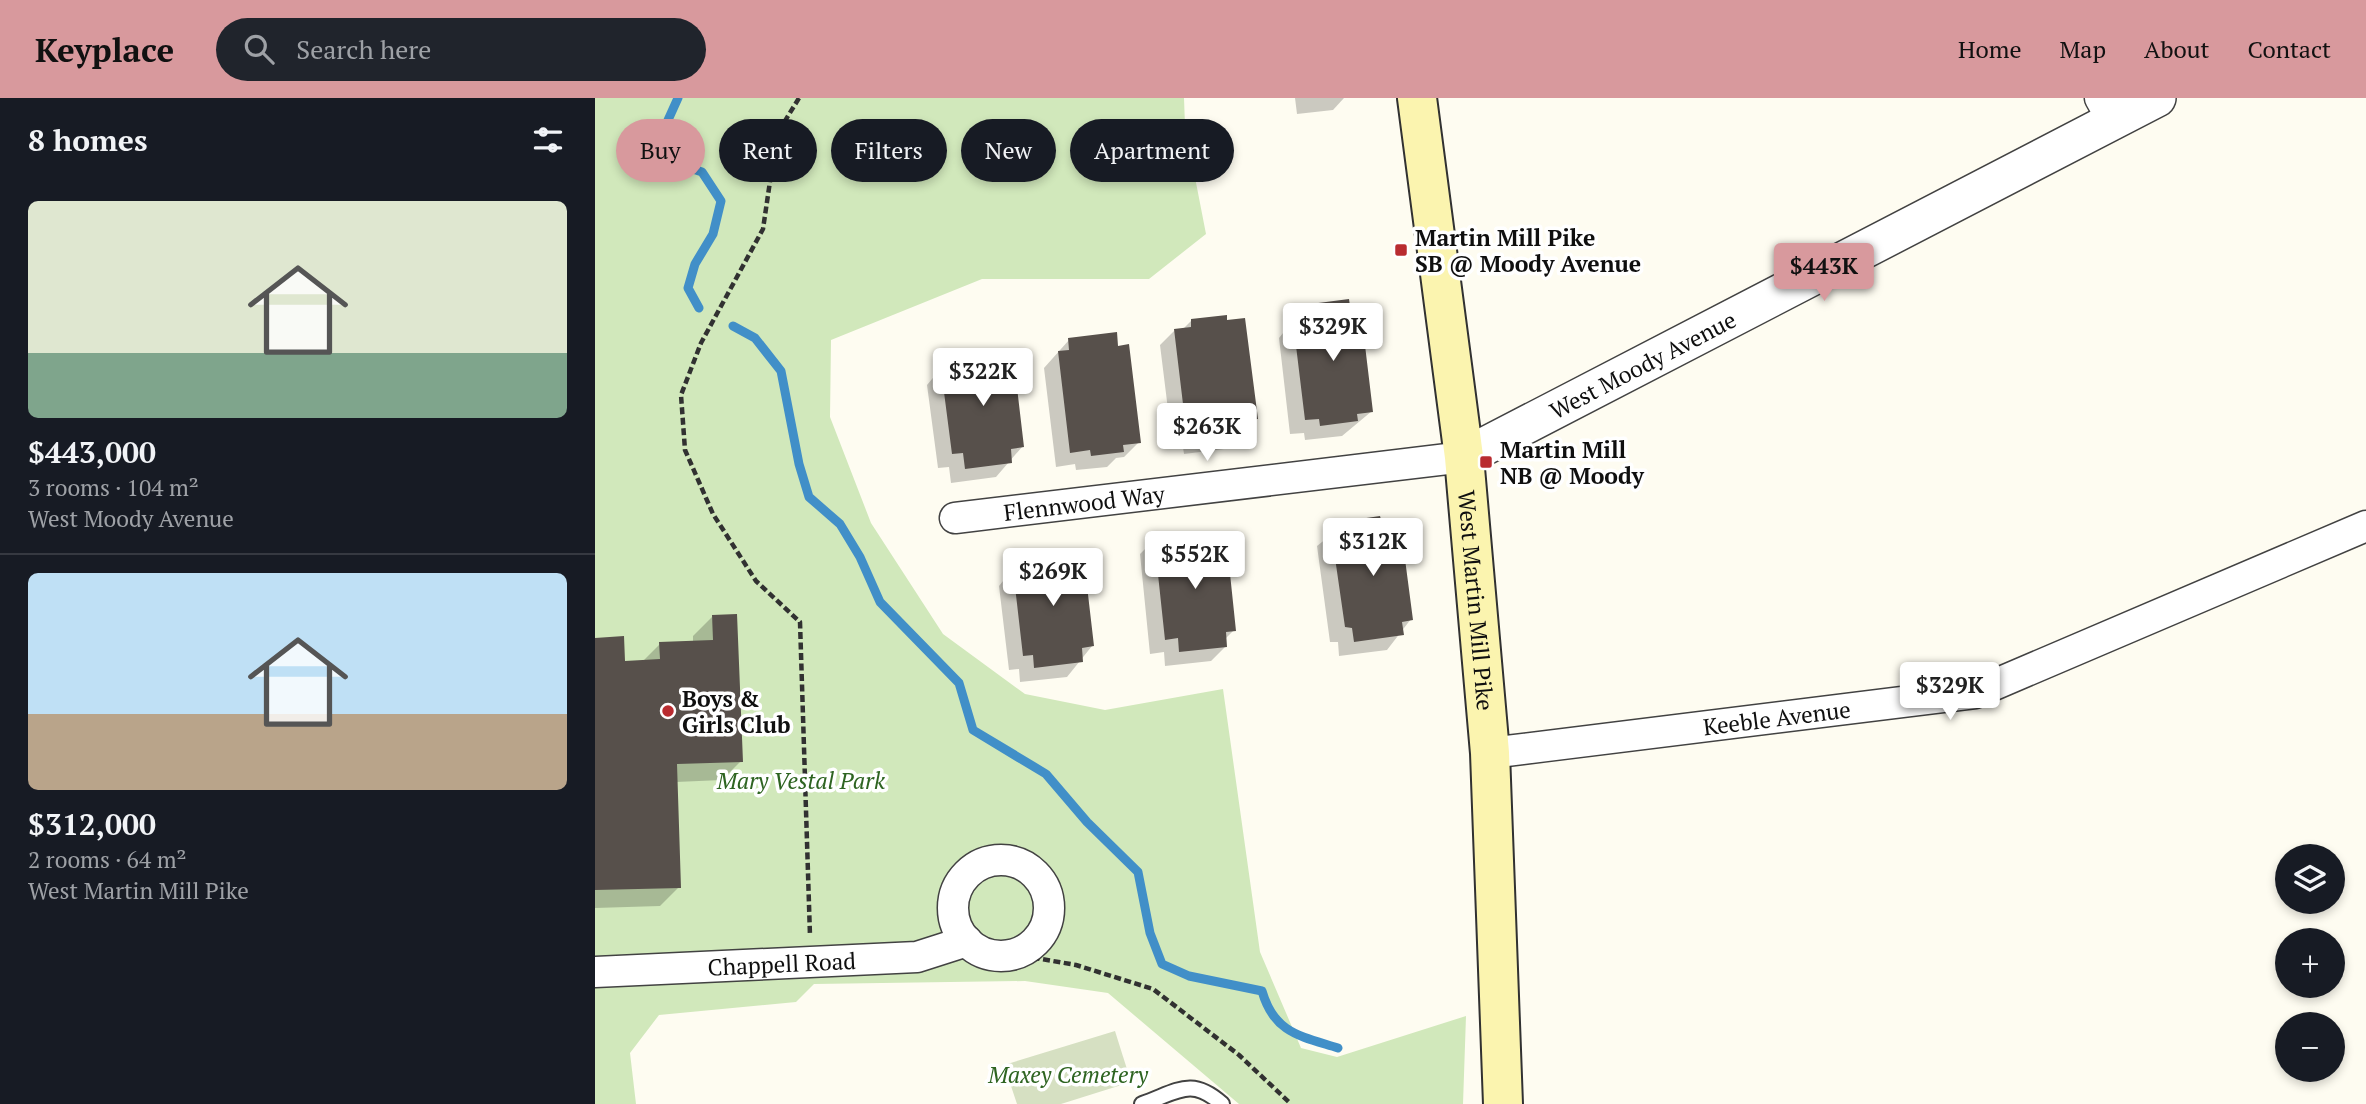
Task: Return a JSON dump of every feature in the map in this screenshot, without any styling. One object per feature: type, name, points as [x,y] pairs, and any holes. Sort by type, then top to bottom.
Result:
[{"type":"main road","name":"West Martin Mill Pike","points":[[1417,98],[1464,457],[1490,753],[1503,1104]]},
{"type":"street","name":"West Moody Avenue","points":[[1464,457],[2107,110],[2157,98]]},
{"type":"street","name":"Flennwood Way","points":[[955,518],[1464,457]]},
{"type":"street","name":"Keeble Avenue","points":[[1490,753],[1975,693],[2366,526]]},
{"type":"street","points":[[985,862],[1016,862],[1030,869],[1041,880],[1048,894],[1050,909],[1039,937],[1027,948],[1012,954],[987,953],[967,941],[957,928],[953,912],[961,881],[985,862]]},
{"type":"street","name":"Chappell Road","points":[[595,972],[917,957],[967,941]]},
{"type":"lane","points":[[1142,1104],[1188,1087],[1201,1087],[1222,1104]]},
{"type":"path","points":[[799,98],[777,134],[763,229],[701,343],[681,395],[685,450],[713,514],[756,580],[800,621],[811,960]]},
{"type":"path","points":[[1012,954],[1076,965],[1153,989],[1238,1055],[1291,1104]]},
{"type":"green space","name":"Mary Vestal Park","points":[[595,98],[1184,98],[1185,119],[1070,119],[1070,182],[1196,182],[1206,234],[1149,279],[982,279],[831,340],[830,417],[871,523],[943,634],[1025,694],[1105,710],[1223,689],[1260,952],[1301,1048],[1337,1057],[1466,1016],[1463,1104],[1239,1104],[1108,993],[1025,981],[814,984],[796,1002],[659,1015],[630,1053],[636,1104],[595,1104]]},
{"type":"green space","name":"Maxey Cemetery","points":[[1115,1031],[1131,1082],[1061,1104],[1017,1104],[1004,1065]]},
{"type":"building","points":[[1349,299],[1351,313],[1361,312],[1373,412],[1357,414],[1358,421],[1320,426],[1319,419],[1305,420],[1293,321],[1305,320],[1303,305]]},
{"type":"building","points":[[1227,315],[1227,320],[1245,318],[1258,419],[1247,420],[1249,434],[1198,440],[1197,427],[1186,429],[1174,329],[1191,327],[1191,319]]},
{"type":"building","points":[[1117,332],[1118,346],[1129,344],[1141,443],[1123,445],[1124,452],[1091,456],[1090,450],[1070,453],[1058,351],[1069,350],[1068,338]]},
{"type":"building","points":[[1000,348],[1002,363],[1014,362],[1024,447],[1011,449],[1012,463],[965,469],[963,453],[952,454],[941,369],[953,367],[951,353]]},
{"type":"building","points":[[1380,516],[1382,523],[1400,521],[1413,620],[1402,622],[1404,635],[1354,642],[1352,628],[1345,627],[1331,530],[1347,527],[1346,521]]},
{"type":"building","points":[[1212,531],[1214,547],[1227,545],[1236,631],[1226,632],[1227,647],[1179,652],[1178,638],[1165,640],[1154,537]]},
{"type":"building","points":[[1068,549],[1070,562],[1084,560],[1094,646],[1082,648],[1083,662],[1034,668],[1033,655],[1023,656],[1013,569],[1024,568],[1022,554]]},
{"type":"building","name":"Boys & Girls Club","points":[[737,614],[743,762],[677,764],[681,888],[595,890],[595,638],[624,636],[625,661],[660,659],[659,642],[713,640],[712,615]]},
{"type":"waterway","points":[[678,98],[659,140],[672,162],[702,172],[721,201],[713,234],[695,264],[688,288],[699,308]]},
{"type":"waterway","points":[[733,326],[755,338],[781,371],[799,464],[809,497],[840,524],[860,557],[880,602],[959,683],[973,730],[1046,774],[1087,822],[1138,872],[1150,933],[1162,964],[1189,976],[1262,991],[1274,1016],[1290,1031],[1338,1048]]},
{"type":"place","name":"Martin Mill Pike SB @ Moody Avenue","points":[[1401,250]]},
{"type":"place","name":"Martin Mill NB @ Moody","points":[[1486,462]]},
{"type":"place","name":"Boys & Girls Club","points":[[668,711]]}]
